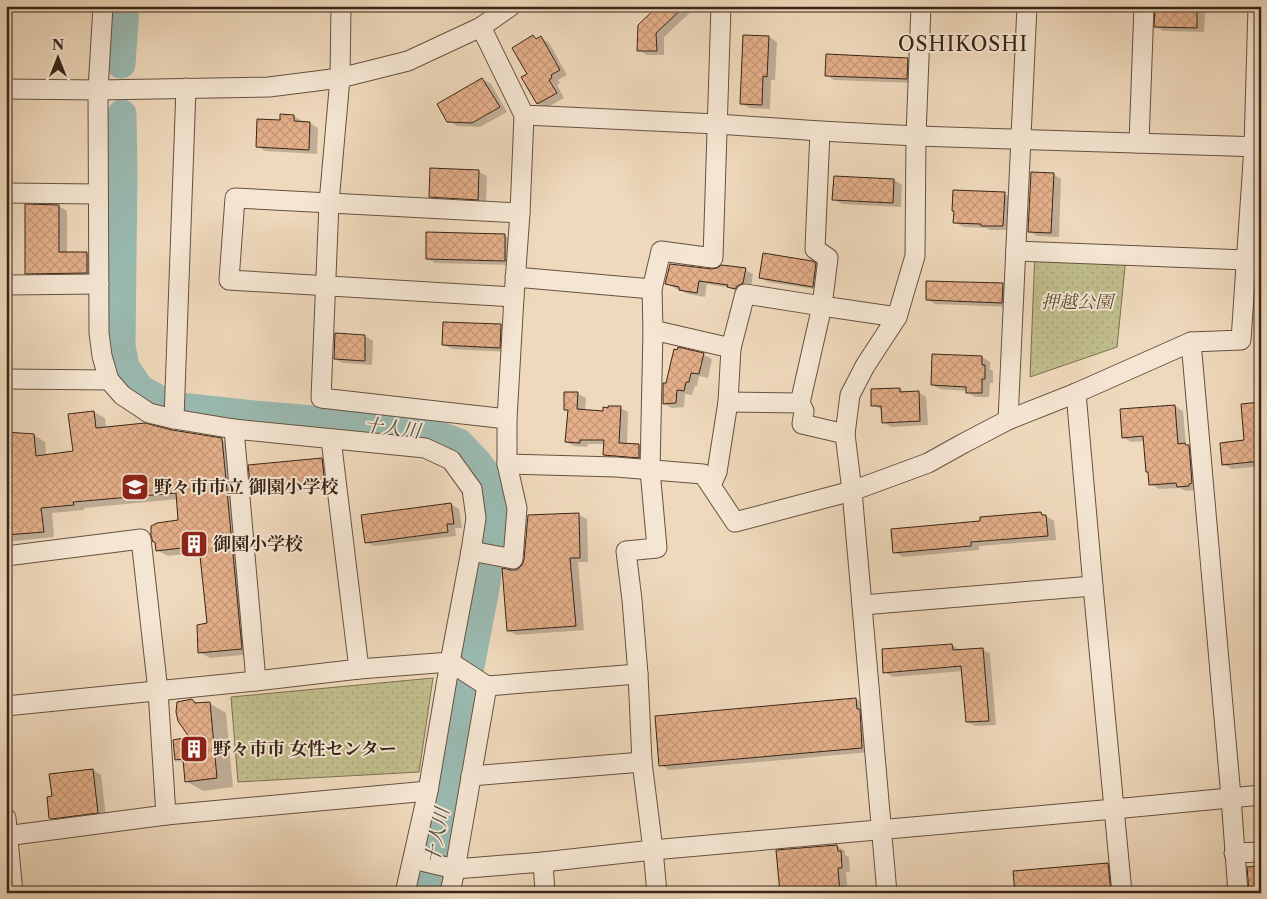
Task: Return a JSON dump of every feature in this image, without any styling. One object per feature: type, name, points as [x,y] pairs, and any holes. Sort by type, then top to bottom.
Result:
[{"type":"street","points":[[103,6],[98,90],[99,333],[102,356],[110,380],[122,395],[149,413],[174,415],[234,429],[425,448],[451,460],[472,489],[476,518],[475,552],[428,791],[417,860],[405,893]]},
{"type":"street","points":[[341,6],[340,78],[329,203],[321,398],[507,419]]},
{"type":"street","points":[[6,89],[98,90],[269,87],[340,78],[408,61],[480,28],[511,6]]},
{"type":"street","points":[[657,893],[642,762],[638,674],[626,551],[657,548],[650,470],[654,330],[652,289],[661,251],[713,258],[721,6]]},
{"type":"street","points":[[887,893],[852,491],[845,434],[850,395],[865,366],[897,317],[915,256],[916,136],[921,6]]},
{"type":"street","points":[[1008,420],[1027,6]]},
{"type":"street","points":[[1139,142],[1144,6]]},
{"type":"street","points":[[507,464],[616,467],[704,474],[735,522],[852,491],[928,463],[1008,420],[1076,393],[1191,342],[1241,340],[1246,260],[1257,147],[1258,6]]},
{"type":"street","points":[[475,552],[513,559],[517,508],[507,464],[507,419],[524,115],[480,28]]},
{"type":"street","points":[[174,415],[186,88]]},
{"type":"street","points":[[524,115],[717,124],[820,132],[1257,147]]},
{"type":"street","points":[[820,132],[816,249],[828,258],[822,306],[800,403],[804,411],[802,424],[845,434]]},
{"type":"street","points":[[6,193],[98,194]]},
{"type":"street","points":[[514,297],[229,280],[235,198],[520,213]]},
{"type":"street","points":[[1016,251],[1246,260]]},
{"type":"street","points":[[515,277],[652,289]]},
{"type":"street","points":[[6,285],[99,284]]},
{"type":"street","points":[[711,485],[717,472],[728,402],[731,348],[745,294],[897,317]]},
{"type":"street","points":[[654,330],[731,348]]},
{"type":"street","points":[[1191,342],[1238,893]]},
{"type":"street","points":[[6,379],[110,380]]},
{"type":"street","points":[[1076,393],[1122,893]]},
{"type":"street","points":[[728,402],[800,403]]},
{"type":"street","points":[[234,429],[256,681]]},
{"type":"street","points":[[331,439],[359,669]]},
{"type":"street","points":[[6,556],[141,539],[158,690],[166,815]]},
{"type":"street","points":[[862,605],[1093,586]]},
{"type":"street","points":[[6,706],[359,669],[454,664],[483,683],[638,674]]},
{"type":"street","points":[[450,893],[449,868],[471,776],[483,683]]},
{"type":"street","points":[[471,776],[642,762]]},
{"type":"street","points":[[13,893],[7,830],[428,791]]},
{"type":"street","points":[[417,860],[449,868],[543,862],[653,850],[1261,794]]},
{"type":"street","points":[[1234,853],[1261,852]]},
{"type":"street","points":[[543,862],[545,893]]},
{"type":"green space","name":"押越公園","points":[[1035,251],[1126,257],[1117,347],[1030,377]]},
{"type":"green space","points":[[433,678],[419,772],[238,782],[231,697]]},
{"type":"building","points":[[658,6],[685,6],[656,33],[657,51],[637,51],[638,25]]},
{"type":"building","points":[[1155,6],[1197,6],[1197,28],[1154,27]]},
{"type":"building","points":[[533,35],[536,39],[541,36],[560,70],[551,75],[552,78],[549,80],[557,93],[537,104],[521,77],[527,74],[512,48]]},
{"type":"building","points":[[743,35],[769,36],[767,77],[763,76],[762,105],[740,104]]},
{"type":"building","points":[[826,54],[908,58],[907,79],[825,76]]},
{"type":"building","points":[[482,78],[500,107],[472,123],[447,122],[437,104]]},
{"type":"building","points":[[280,114],[294,115],[294,121],[310,122],[309,150],[256,147],[257,119],[280,120]]},
{"type":"building","points":[[430,168],[479,170],[478,200],[429,197]]},
{"type":"building","points":[[1031,172],[1054,173],[1051,233],[1028,232]]},
{"type":"building","points":[[834,176],[894,179],[893,203],[832,200]]},
{"type":"building","points":[[953,190],[1005,192],[1003,226],[953,223]]},
{"type":"building","points":[[25,204],[59,205],[59,252],[87,252],[87,273],[25,274]]},
{"type":"building","points":[[426,232],[505,234],[505,261],[426,259]]},
{"type":"building","points":[[763,253],[816,263],[813,287],[759,278]]},
{"type":"building","points":[[670,264],[712,269],[722,265],[746,268],[743,283],[735,289],[727,287],[728,285],[699,281],[697,293],[679,290],[679,287],[665,284]]},
{"type":"building","points":[[926,281],[1003,283],[1002,303],[926,300]]},
{"type":"building","points":[[443,322],[501,324],[500,348],[442,345]]},
{"type":"building","points":[[335,333],[365,335],[365,361],[334,359]]},
{"type":"building","points":[[678,347],[704,353],[699,374],[691,373],[684,391],[677,390],[676,403],[663,404],[663,383],[666,383],[674,349],[677,350]]},
{"type":"building","points":[[932,354],[982,356],[982,365],[985,365],[985,379],[982,379],[982,393],[966,393],[966,387],[931,385]]},
{"type":"building","points":[[900,388],[900,392],[919,391],[920,421],[882,423],[881,406],[871,406],[871,389]]},
{"type":"building","points":[[564,392],[578,392],[577,409],[603,411],[603,407],[621,406],[619,443],[639,444],[639,458],[603,455],[604,440],[580,440],[580,443],[565,442],[568,410],[564,410]]},
{"type":"building","points":[[1261,402],[1261,461],[1222,465],[1220,443],[1244,440],[1241,404]]},
{"type":"building","points":[[1175,405],[1178,444],[1185,443],[1189,445],[1192,483],[1189,486],[1177,487],[1176,483],[1149,485],[1143,436],[1122,438],[1120,409]]},
{"type":"building","name":"御園小学校","points":[[94,411],[96,428],[145,423],[172,430],[222,438],[242,649],[198,653],[197,625],[207,623],[199,546],[156,551],[155,542],[153,542],[151,536],[151,526],[157,523],[178,520],[176,493],[73,502],[74,505],[41,508],[44,532],[6,535],[6,432],[34,434],[36,456],[73,451],[68,414]]},
{"type":"building","points":[[322,458],[325,484],[251,491],[248,465]]},
{"type":"building","points":[[451,503],[454,524],[447,524],[448,532],[365,543],[361,515]]},
{"type":"building","points":[[1041,512],[1042,515],[1046,515],[1048,536],[971,542],[971,546],[893,553],[891,529],[980,521],[980,517]]},
{"type":"building","points":[[579,513],[580,558],[570,558],[576,626],[507,631],[502,568],[517,570],[522,565],[528,515]]},
{"type":"building","points":[[952,644],[953,650],[983,648],[989,721],[966,722],[961,666],[883,673],[882,649]]},
{"type":"building","points":[[856,698],[857,709],[860,709],[862,748],[659,766],[655,716]]},
{"type":"building","name":"野々市市 女性センター","points":[[192,699],[195,703],[210,702],[217,778],[185,782],[183,759],[175,760],[173,740],[189,737],[178,721],[176,712],[177,702]]},
{"type":"building","points":[[93,769],[98,813],[49,818],[47,797],[52,796],[49,774]]},
{"type":"building","points":[[837,845],[838,851],[841,851],[842,868],[838,868],[840,893],[780,893],[776,850]]},
{"type":"building","points":[[1108,863],[1111,893],[1015,893],[1013,871]]},
{"type":"building","points":[[1261,866],[1261,893],[1249,893],[1247,867]]},
{"type":"waterway","name":"十人川","points":[[121,64],[125,6]]},
{"type":"waterway","name":"十人川","points":[[122,114],[121,346],[125,367],[140,389],[171,406],[420,429],[459,443],[478,463],[491,481],[495,503],[485,589],[426,893]]},
{"type":"place","name":"野々市市立 御園小学校","points":[[135,487]]},
{"type":"place","name":"御園小学校","points":[[194,544]]},
{"type":"place","name":"野々市市 女性センター","points":[[194,749]]},
{"type":"district","name":"OSHIKOSHI","points":[[963,44]]}]
